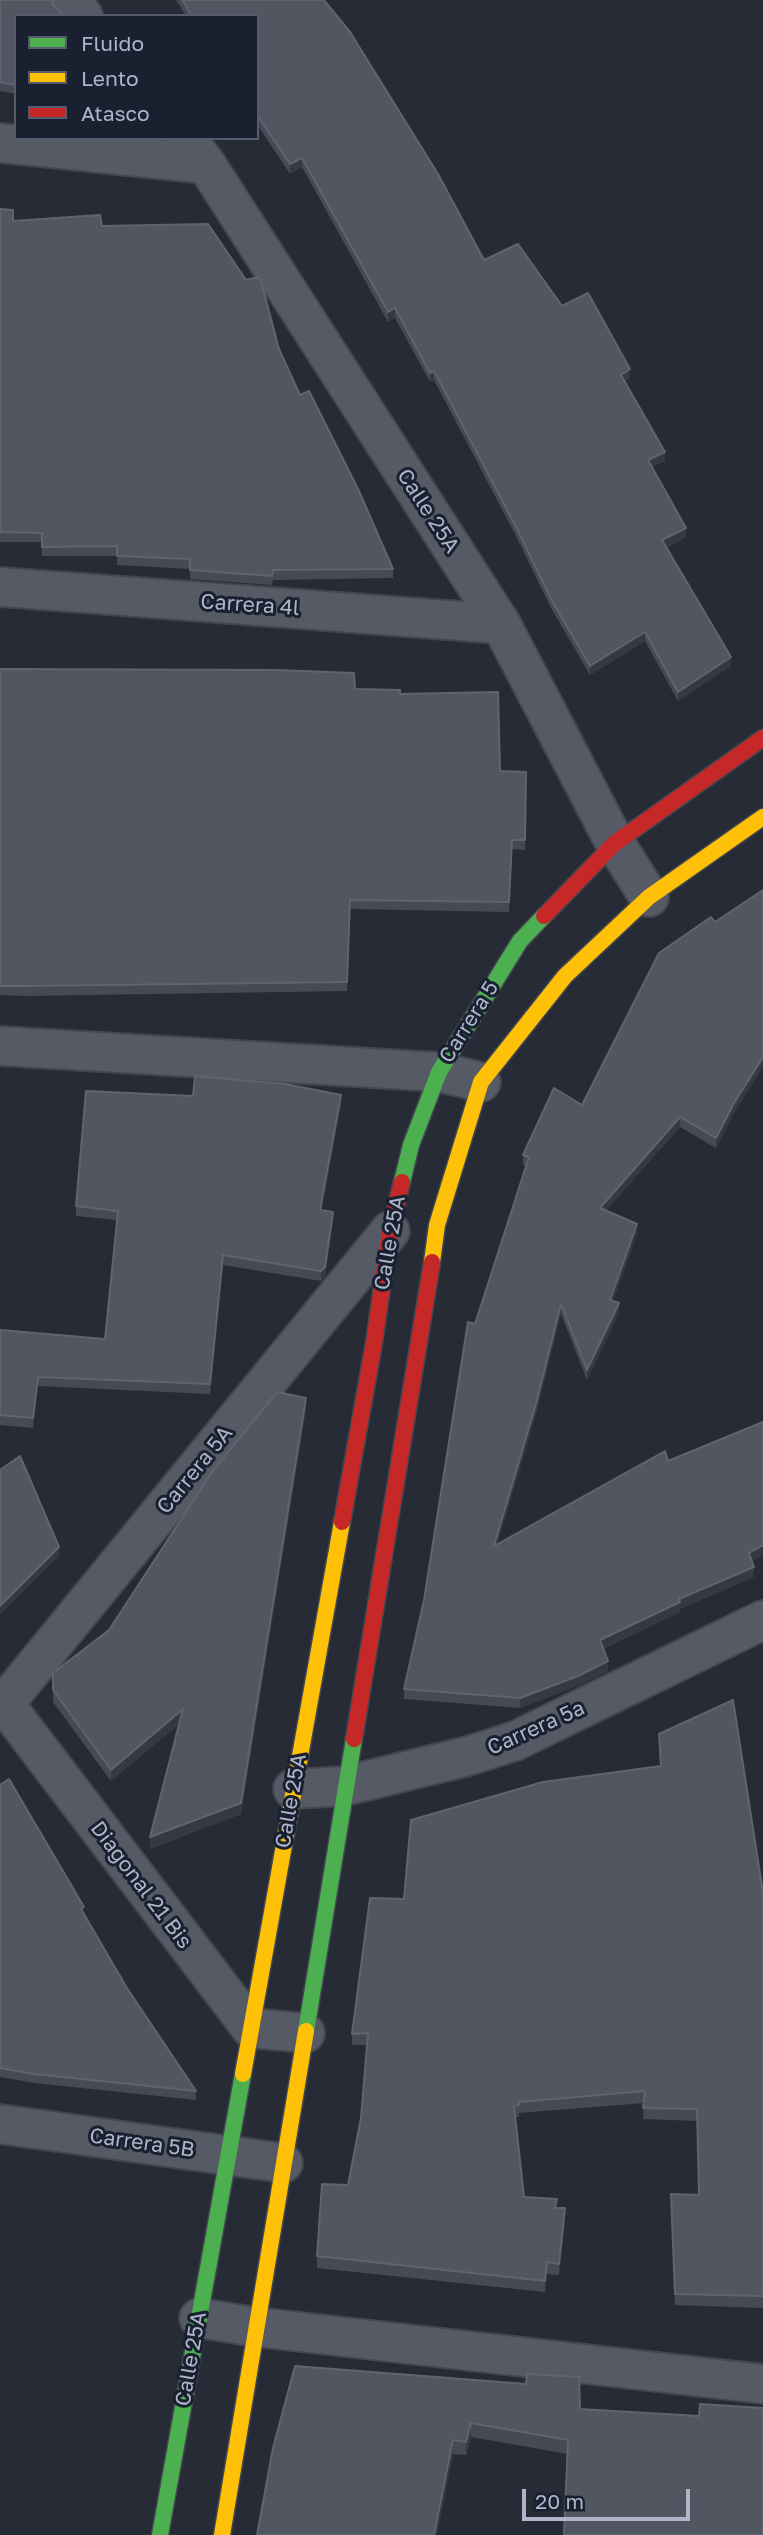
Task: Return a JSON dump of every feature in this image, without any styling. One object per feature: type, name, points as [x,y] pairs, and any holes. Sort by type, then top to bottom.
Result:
[{"type":"street","points":[[70,0],[81,14]]},
{"type":"street","points":[[0,143],[196,151]]},
{"type":"street","name":"Calle 25A","points":[[196,151],[501,624],[615,843],[649,897]]},
{"type":"street","name":"Carrera 4l","points":[[0,587],[501,624]]},
{"type":"street","name":"Carrera 5","points":[[0,1046],[439,1072],[520,941],[615,843],[763,738]]},
{"type":"street","name":"Carrera 5","points":[[481,1082],[565,976],[649,897],[763,817]]},
{"type":"street","points":[[439,1072],[481,1082]]},
{"type":"street","name":"Calle 25A","points":[[160,2535],[374,1343],[390,1231],[411,1145],[439,1072]]},
{"type":"street","name":"Calle 25A","points":[[222,2535],[422,1331],[437,1225],[481,1082]]},
{"type":"street","name":"Carrera 5A","points":[[1,1704],[390,1231]]},
{"type":"street","name":"Carrera 5a","points":[[293,1790],[345,1786],[468,1756],[515,1741],[762,1625]]},
{"type":"street","name":"Diagonal 21 Bis","points":[[1,1704],[251,2028]]},
{"type":"street","points":[[251,2028],[305,2033]]},
{"type":"street","name":"Carrera 5B","points":[[0,2124],[283,2163]]},
{"type":"street","points":[[199,2318],[256,2327],[763,2384]]},
{"type":"building","points":[[0,0],[52,0],[62,14],[14,14],[14,85],[0,82]]},
{"type":"building","points":[[182,0],[324,0],[350,32],[438,174],[484,260],[518,244],[562,306],[588,293],[630,369],[621,375],[665,452],[648,460],[686,528],[662,540],[731,657],[678,692],[645,632],[590,666],[551,599],[434,371],[430,373],[395,308],[388,312],[302,158],[290,164],[259,118],[259,14],[191,14]]},
{"type":"building","points":[[0,209],[13,210],[13,221],[100,215],[102,226],[208,224],[246,280],[258,277],[261,281],[279,349],[300,395],[309,391],[359,491],[393,569],[273,570],[272,576],[190,570],[190,559],[117,556],[117,546],[42,547],[42,533],[0,532]]},
{"type":"building","points":[[0,669],[277,670],[354,673],[355,689],[400,690],[400,694],[498,692],[500,771],[526,772],[525,840],[512,840],[509,902],[350,900],[347,982],[0,986]]},
{"type":"building","points":[[763,890],[763,1057],[716,1138],[680,1117],[600,1208],[637,1224],[610,1300],[619,1303],[587,1370],[561,1304],[536,1404],[494,1546],[665,1451],[668,1461],[763,1422],[763,1545],[749,1553],[754,1567],[679,1599],[680,1602],[600,1640],[608,1661],[578,1676],[520,1698],[404,1689],[424,1600],[468,1322],[475,1324],[529,1157],[523,1155],[554,1088],[582,1105],[659,953],[711,917],[715,922]]},
{"type":"building","points":[[195,1076],[285,1084],[341,1095],[320,1210],[333,1212],[325,1267],[321,1271],[223,1255],[210,1384],[38,1377],[33,1418],[0,1415],[0,1330],[105,1339],[118,1211],[76,1206],[86,1091],[193,1096]]},
{"type":"building","points":[[277,1392],[306,1398],[241,1803],[150,1837],[183,1709],[111,1770],[53,1690],[53,1673],[109,1630],[212,1472]]},
{"type":"building","points":[[20,1456],[59,1547],[0,1606],[0,1470]]},
{"type":"building","points":[[733,1700],[763,1893],[763,2296],[675,2294],[671,2194],[699,2195],[697,2109],[643,2108],[645,2091],[519,2102],[519,2105],[514,2106],[524,2197],[557,2199],[555,2208],[565,2208],[559,2264],[547,2262],[545,2281],[317,2256],[322,2184],[348,2185],[361,2118],[368,2033],[352,2034],[370,1898],[404,1899],[411,1820],[543,1782],[661,1766],[659,1734]]},
{"type":"building","points":[[9,1779],[84,1907],[81,1909],[127,1988],[196,2091],[0,2068],[0,1785]]},
{"type":"building","points":[[295,2366],[526,2384],[527,2374],[579,2377],[580,2409],[699,2416],[700,2404],[763,2408],[763,2535],[564,2535],[568,2440],[471,2423],[466,2442],[453,2440],[434,2535],[257,2535],[273,2448]]},
{"type":"traffic: fast","points":[[402,1182],[411,1145],[439,1072],[520,941],[544,916]]},
{"type":"traffic: fast","points":[[306,2031],[354,1739]]},
{"type":"traffic: fast","points":[[160,2535],[243,2074]]},
{"type":"traffic: slow","points":[[432,1262],[437,1225],[481,1082],[565,976],[649,897],[763,817]]},
{"type":"traffic: slow","points":[[243,2074],[342,1522]]},
{"type":"traffic: slow","points":[[222,2535],[306,2031]]},
{"type":"traffic: jam","points":[[544,916],[615,843],[763,738]]},
{"type":"traffic: jam","points":[[342,1522],[374,1343],[390,1231],[402,1182]]},
{"type":"traffic: jam","points":[[354,1739],[432,1262]]}]
